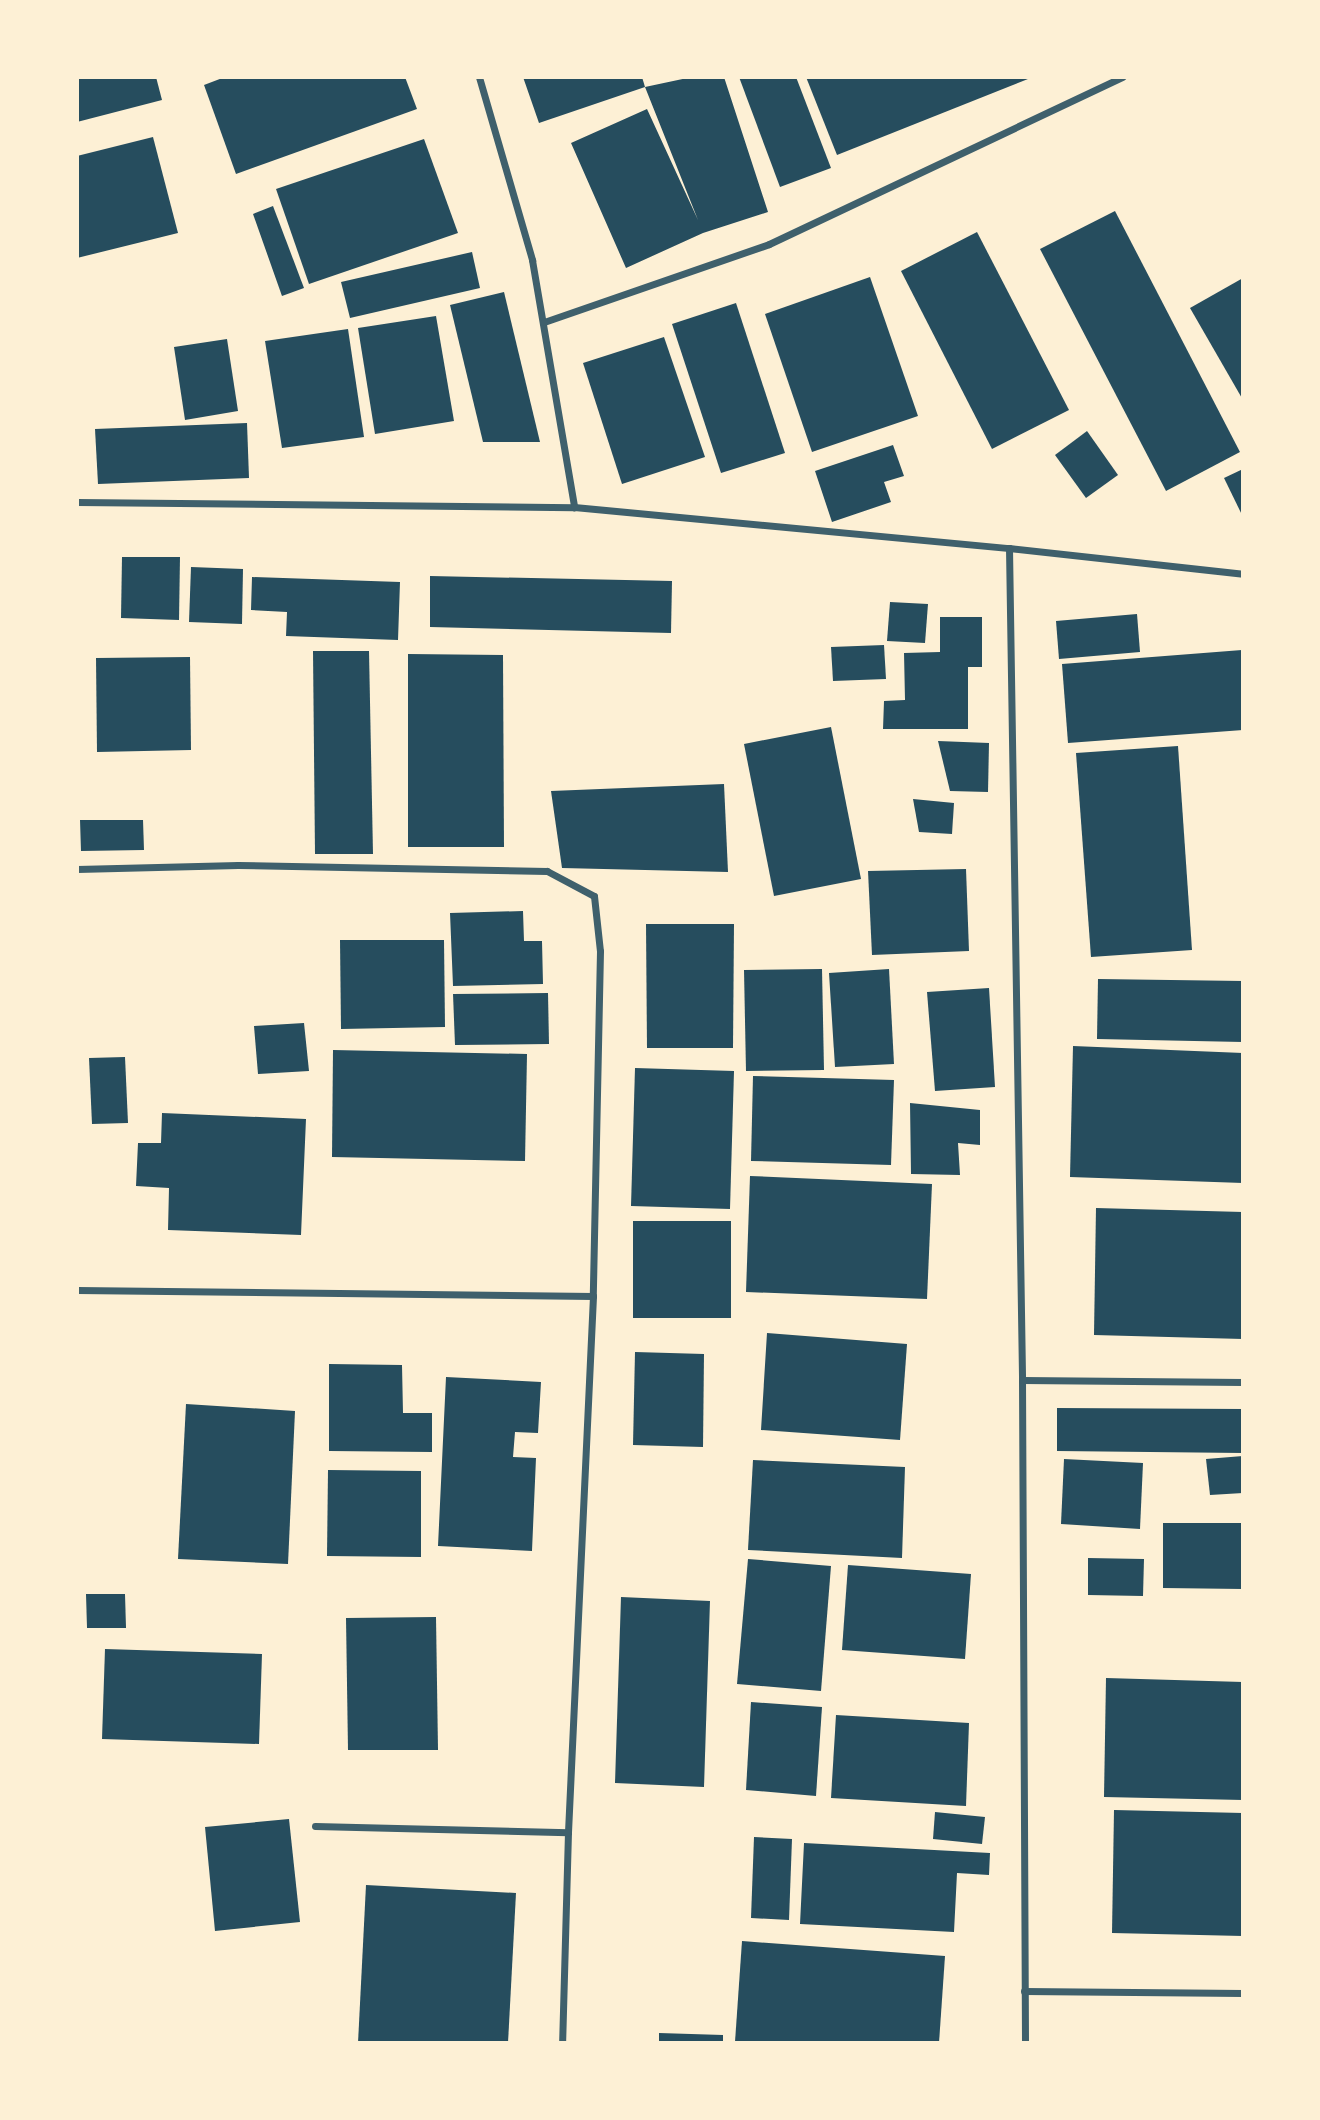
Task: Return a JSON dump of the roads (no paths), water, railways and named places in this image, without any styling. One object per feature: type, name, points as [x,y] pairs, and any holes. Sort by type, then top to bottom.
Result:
[{"type":"street","points":[[479,77],[532,260],[574,507]]},
{"type":"street","points":[[544,321],[769,244],[1122,77]]},
{"type":"street","points":[[77,502],[574,507],[1009,548],[1243,574]]},
{"type":"street","points":[[1009,548],[1023,1380],[1025,2043]]},
{"type":"street","points":[[77,869],[237,865],[547,871],[594,896],[600,951],[593,1296],[568,1832],[562,2043]]},
{"type":"street","points":[[77,1290],[593,1296]]},
{"type":"street","points":[[1023,1380],[1243,1382]]},
{"type":"street","points":[[315,1826],[568,1832]]},
{"type":"street","points":[[1024,1991],[1243,1993]]}]
